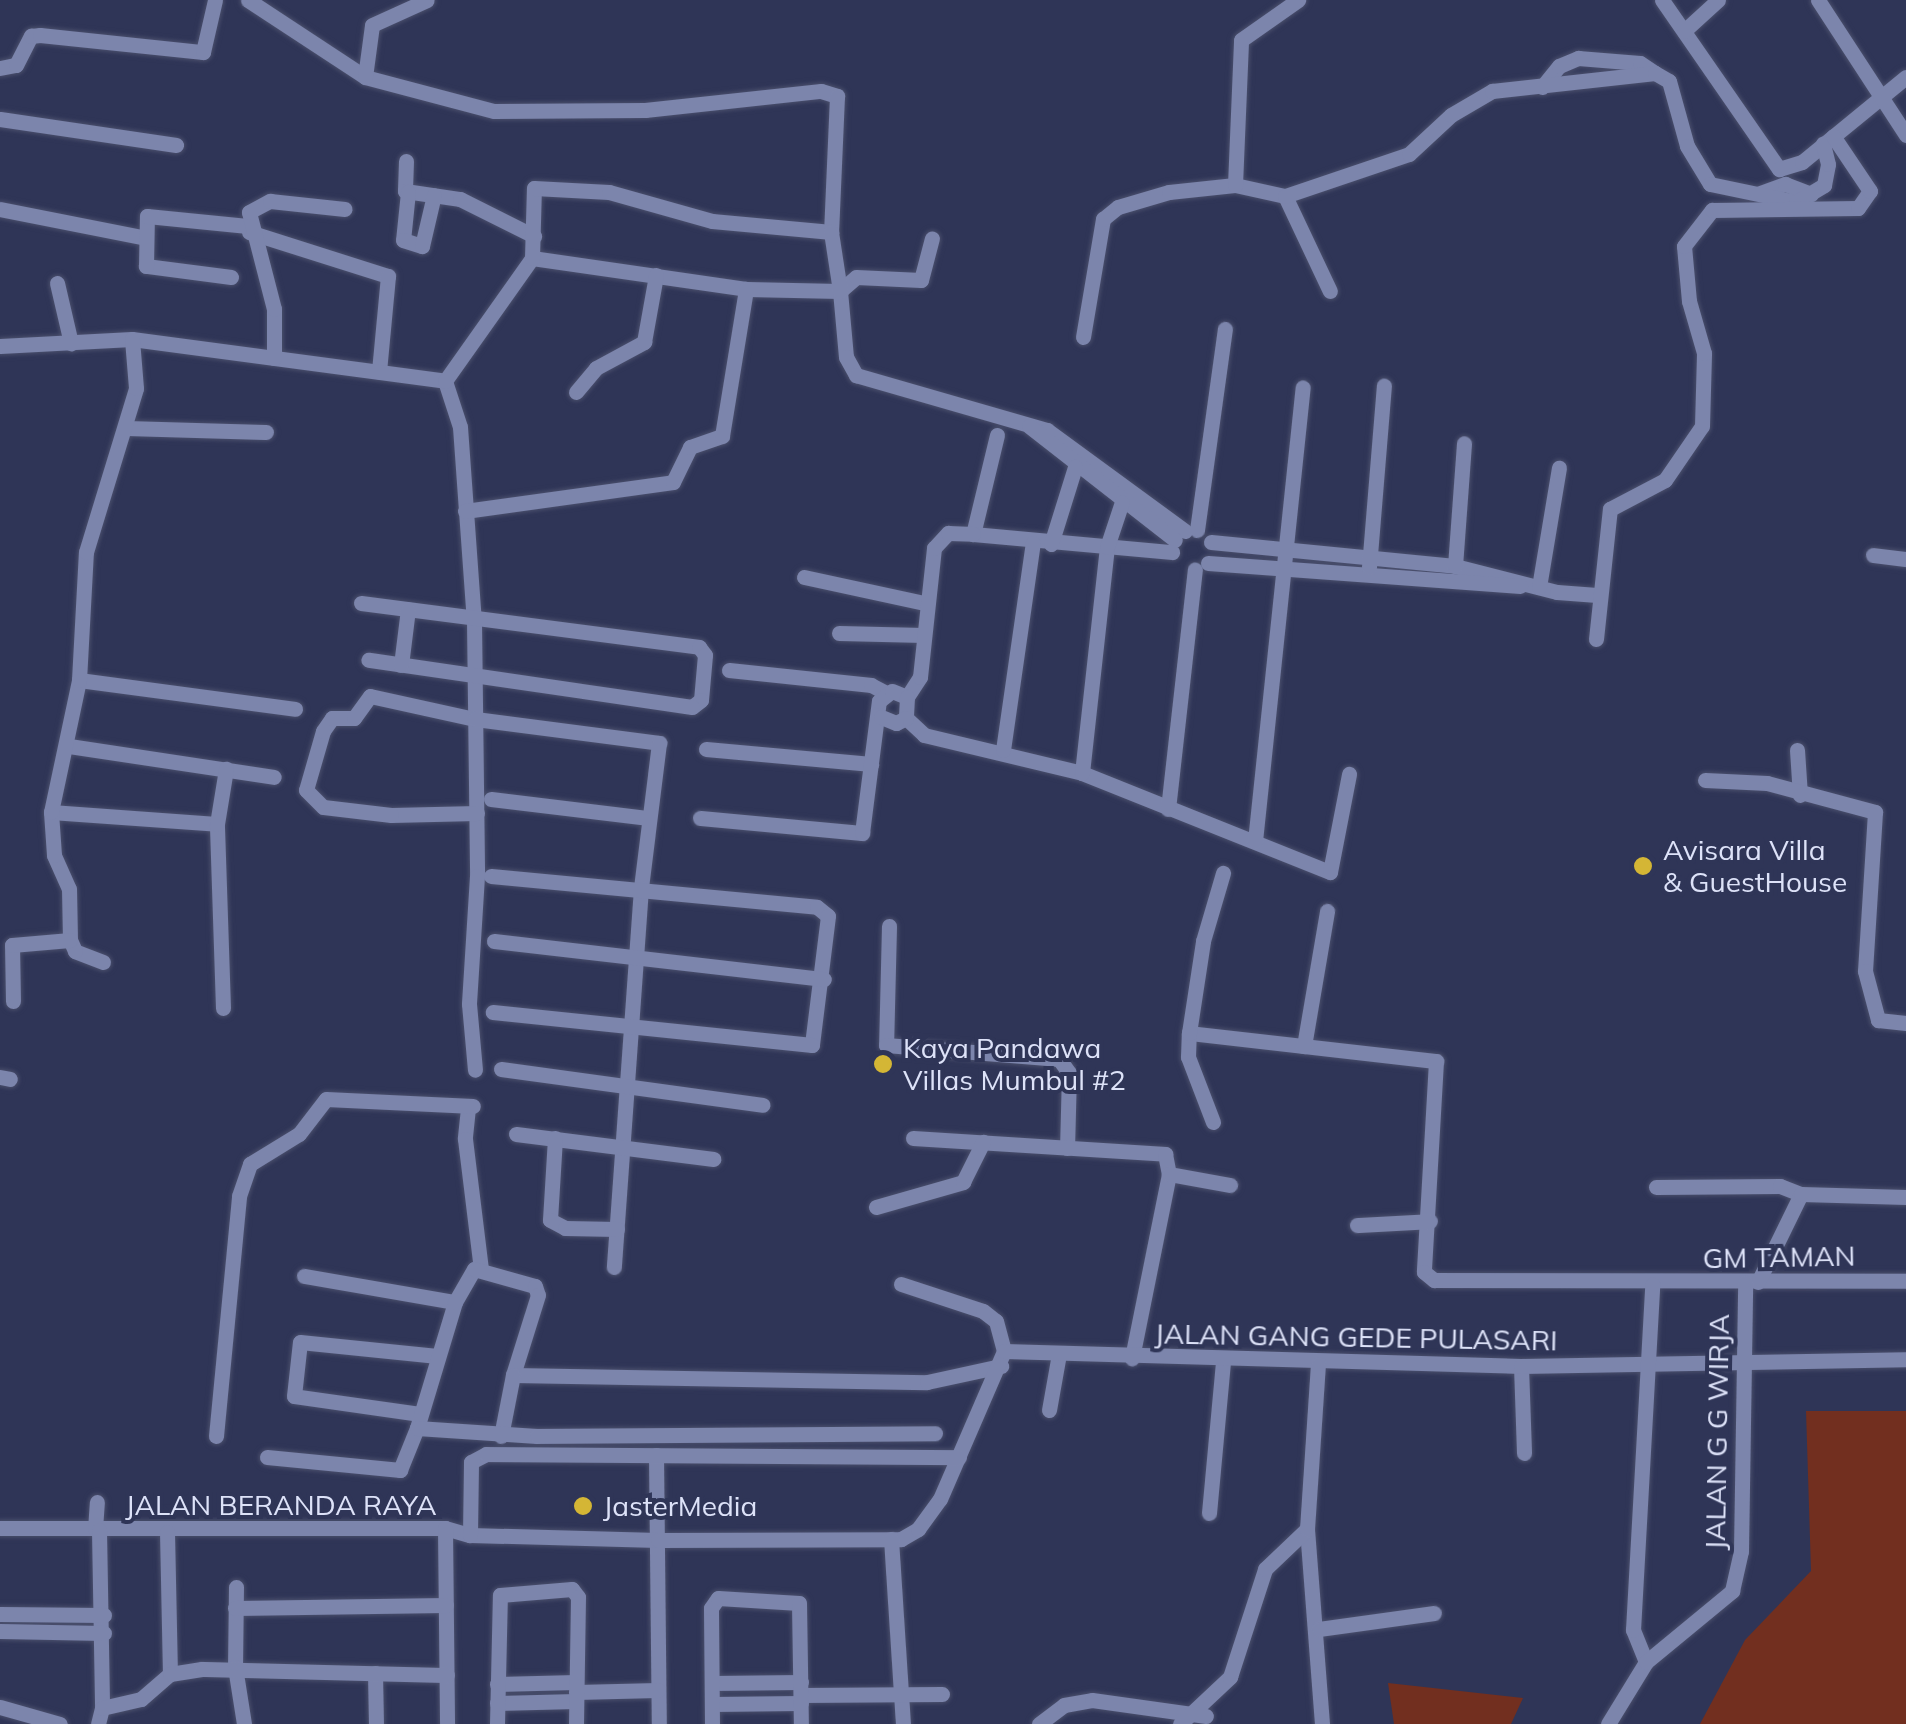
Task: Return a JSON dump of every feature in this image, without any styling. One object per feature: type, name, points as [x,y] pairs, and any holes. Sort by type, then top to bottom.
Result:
[{"type":"street","points":[[0,68],[16,65],[27,41],[40,35],[203,52],[215,0]]},
{"type":"street","points":[[248,0],[365,77],[494,111],[645,110],[821,91],[837,96],[831,232],[846,357],[856,375],[1047,430],[1182,538]]},
{"type":"street","points":[[365,77],[372,24],[427,0]]},
{"type":"street","points":[[1235,185],[1240,40],[1298,0]]},
{"type":"street","points":[[1662,0],[1771,164],[1789,170],[1906,76]]},
{"type":"street","points":[[1684,31],[1718,0]]},
{"type":"street","points":[[1818,0],[1906,136]]},
{"type":"street","points":[[1542,87],[1559,66],[1578,58],[1640,63],[1669,81],[1699,174],[1726,190],[1760,193],[1785,184],[1812,194],[1824,186],[1828,140]]},
{"type":"street","points":[[1083,337],[1103,219],[1118,207],[1169,192],[1235,185],[1285,196],[1409,154],[1470,100],[1655,73]]},
{"type":"street","points":[[0,119],[176,144]]},
{"type":"street","points":[[1596,639],[1597,594],[1610,509],[1665,480],[1702,426],[1704,353],[1689,301],[1684,246],[1712,210],[1840,213],[1858,208],[1870,191],[1828,140]]},
{"type":"street","points":[[406,161],[408,192],[402,240],[422,246],[434,195]]},
{"type":"street","points":[[445,381],[532,258],[530,193],[540,187],[609,192],[712,221],[831,232]]},
{"type":"street","points":[[408,192],[468,202],[534,236]]},
{"type":"street","points":[[1285,196],[1330,291]]},
{"type":"street","points":[[274,358],[274,309],[248,229],[253,207],[270,201],[345,210]]},
{"type":"street","points":[[0,209],[142,236]]},
{"type":"street","points":[[231,277],[146,266],[142,236],[147,216],[155,212],[248,229],[388,276],[378,372]]},
{"type":"street","points":[[532,258],[746,289],[840,292],[856,277],[922,280],[932,238]]},
{"type":"street","points":[[576,392],[596,368],[644,342],[656,275]]},
{"type":"street","points":[[57,284],[71,343]]},
{"type":"street","points":[[466,511],[672,482],[690,446],[720,440],[724,432],[746,289]]},
{"type":"street","points":[[1225,329],[1176,562],[1202,567],[1287,559]]},
{"type":"street","points":[[103,962],[75,952],[70,940],[69,889],[54,856],[52,812],[69,746],[79,680],[86,552],[136,388],[132,339]]},
{"type":"street","points":[[0,346],[132,339],[445,381]]},
{"type":"street","points":[[445,381],[460,427],[474,621],[477,813],[469,1004],[475,1070]]},
{"type":"street","points":[[1369,566],[1384,386]]},
{"type":"street","points":[[1255,841],[1303,388]]},
{"type":"street","points":[[1024,421],[1075,468],[1182,538]]},
{"type":"street","points":[[125,428],[266,432]]},
{"type":"street","points":[[972,534],[997,435]]},
{"type":"street","points":[[1455,566],[1464,443]]},
{"type":"street","points":[[1051,544],[1075,468]]},
{"type":"street","points":[[1539,587],[1559,468]]},
{"type":"street","points":[[1082,773],[1106,547],[1122,502]]},
{"type":"street","points":[[1349,774],[1333,870],[1082,773],[1002,750],[924,735],[906,718],[907,697],[920,677],[924,603],[938,541],[948,533],[1106,547],[1182,538],[1287,559],[1597,594]]},
{"type":"street","points":[[1168,809],[1202,567],[1211,542]]},
{"type":"street","points":[[1002,750],[1033,543]]},
{"type":"street","points":[[1873,554],[1906,559]]},
{"type":"street","points":[[1369,566],[1455,566],[1539,587]]},
{"type":"street","points":[[804,577],[924,603]]},
{"type":"street","points":[[361,603],[474,621],[699,647],[706,656],[701,700],[692,707],[475,679],[368,660]]},
{"type":"street","points":[[401,666],[408,610]]},
{"type":"street","points":[[838,632],[924,634]]},
{"type":"street","points":[[729,670],[871,685],[907,697]]},
{"type":"street","points":[[79,680],[295,709]]},
{"type":"street","points":[[700,818],[857,835],[864,829],[881,717],[879,701],[886,693]]},
{"type":"street","points":[[477,813],[348,812],[323,807],[306,790],[327,724],[339,716],[354,718],[370,696],[475,720],[659,742],[641,888],[614,1266]]},
{"type":"street","points":[[881,717],[896,723],[906,718]]},
{"type":"street","points":[[69,746],[274,776]]},
{"type":"street","points":[[706,748],[871,764]]},
{"type":"street","points":[[1797,750],[1800,795]]},
{"type":"street","points":[[223,1008],[217,824],[226,770]]},
{"type":"street","points":[[1705,780],[1767,783],[1800,795],[1862,804],[1875,812],[1865,971],[1878,1020],[1906,1023]]},
{"type":"street","points":[[491,799],[649,818]]},
{"type":"street","points":[[52,812],[217,824]]},
{"type":"street","points":[[1213,1122],[1188,1057],[1203,941],[1223,873]]},
{"type":"street","points":[[491,876],[818,907],[828,916],[817,1035],[808,1046],[493,1012]]},
{"type":"street","points":[[1304,1046],[1327,911]]},
{"type":"street","points":[[889,926],[883,1040],[1063,1062],[1069,1072],[1066,1148]]},
{"type":"street","points":[[13,1001],[16,940],[70,940]]},
{"type":"street","points":[[494,941],[824,980]]},
{"type":"street","points":[[1189,1033],[1429,1058],[1439,1066],[1430,1221],[1358,1225]]},
{"type":"street","points":[[500,1069],[763,1105]]},
{"type":"street","points":[[216,1436],[239,1196],[250,1164],[299,1134],[326,1098],[471,1107],[465,1139],[481,1269]]},
{"type":"street","points":[[516,1134],[713,1159]]},
{"type":"street","points":[[554,1138],[550,1220],[565,1228],[617,1229]]},
{"type":"street","points":[[913,1138],[1165,1154],[1169,1174],[1132,1358]]},
{"type":"street","points":[[876,1206],[962,1182],[983,1142]]},
{"type":"street","points":[[1169,1174],[1230,1185]]},
{"type":"street","points":[[1656,1187],[1780,1186],[1801,1194],[1906,1197]]},
{"type":"street","points":[[1752,1282],[1801,1194]]},
{"type":"street","name":"GM TAMAN","points":[[1430,1221],[1424,1272],[1434,1280],[1652,1285],[1906,1280]]},
{"type":"street","points":[[267,1456],[400,1470],[455,1302],[468,1274],[481,1269],[535,1286],[538,1295],[513,1376],[501,1436]]},
{"type":"street","points":[[304,1276],[455,1302]]},
{"type":"street","name":"JALAN G G WIRJA","points":[[1608,1724],[1646,1662],[1732,1592],[1741,1552],[1744,1363],[1752,1282]]},
{"type":"street","points":[[470,1535],[476,1458],[656,1454],[959,1457],[1002,1358],[996,1321],[982,1311],[901,1284]]},
{"type":"street","points":[[1646,1662],[1633,1630],[1652,1285]]},
{"type":"street","points":[[437,1356],[300,1342],[294,1396],[501,1436],[935,1433]]},
{"type":"street","points":[[1049,1410],[1060,1354]]},
{"type":"street","name":"JALAN GANG GEDE PULASARI","points":[[513,1376],[927,1382],[1002,1358],[1060,1354],[1222,1362],[1520,1366],[1906,1359]]},
{"type":"street","points":[[1209,1512],[1222,1362]]},
{"type":"street","points":[[1318,1364],[1307,1530],[1319,1629],[1322,1724]]},
{"type":"street","points":[[1520,1366],[1524,1453]]},
{"type":"street","points":[[656,1454],[659,1724]]},
{"type":"street","name":"JALAN BERANDA RAYA","points":[[0,1528],[167,1532],[446,1528],[470,1535],[658,1540],[892,1539],[918,1529],[959,1457]]},
{"type":"street","points":[[96,1502],[104,1615],[100,1716],[141,1698],[170,1674],[235,1667],[447,1675]]},
{"type":"street","points":[[446,1528],[447,1724]]},
{"type":"street","points":[[1180,1724],[1199,1717],[1237,1667],[1265,1570],[1307,1530]]},
{"type":"street","points":[[167,1532],[170,1674]]},
{"type":"street","points":[[892,1539],[903,1724]]},
{"type":"street","points":[[236,1587],[235,1667],[244,1724]]},
{"type":"street","points":[[497,1724],[502,1592],[572,1590],[578,1597],[576,1724]]},
{"type":"street","points":[[712,1724],[711,1608],[718,1598],[799,1603],[802,1724]]},
{"type":"street","points":[[234,1608],[446,1605]]},
{"type":"street","points":[[0,1614],[104,1615]]},
{"type":"street","points":[[1319,1629],[1434,1614]]},
{"type":"street","points":[[0,1631],[104,1632]]},
{"type":"street","points":[[375,1673],[376,1724]]},
{"type":"street","points":[[712,1683],[801,1694]]},
{"type":"street","points":[[497,1684],[576,1692]]},
{"type":"street","points":[[497,1703],[576,1692],[658,1690]]},
{"type":"street","points":[[712,1704],[801,1694],[942,1694]]},
{"type":"street","points":[[1039,1724],[1064,1705],[1092,1700],[1199,1717]]},
{"type":"street","points":[[0,1707],[60,1724]]},
{"type":"shaded area","points":[[1806,1411],[1906,1411],[1906,1724],[1700,1724],[1745,1640],[1811,1571]]},
{"type":"shaded area","points":[[1388,1683],[1523,1698],[1511,1724],[1394,1724]]},
{"type":"place","name":"Avisara Villa & GuestHouse","points":[[1643,866]]},
{"type":"place","name":"Kaya Pandawa Villas Mumbul #2","points":[[883,1064]]},
{"type":"place","name":"JasterMedia","points":[[583,1506]]}]
